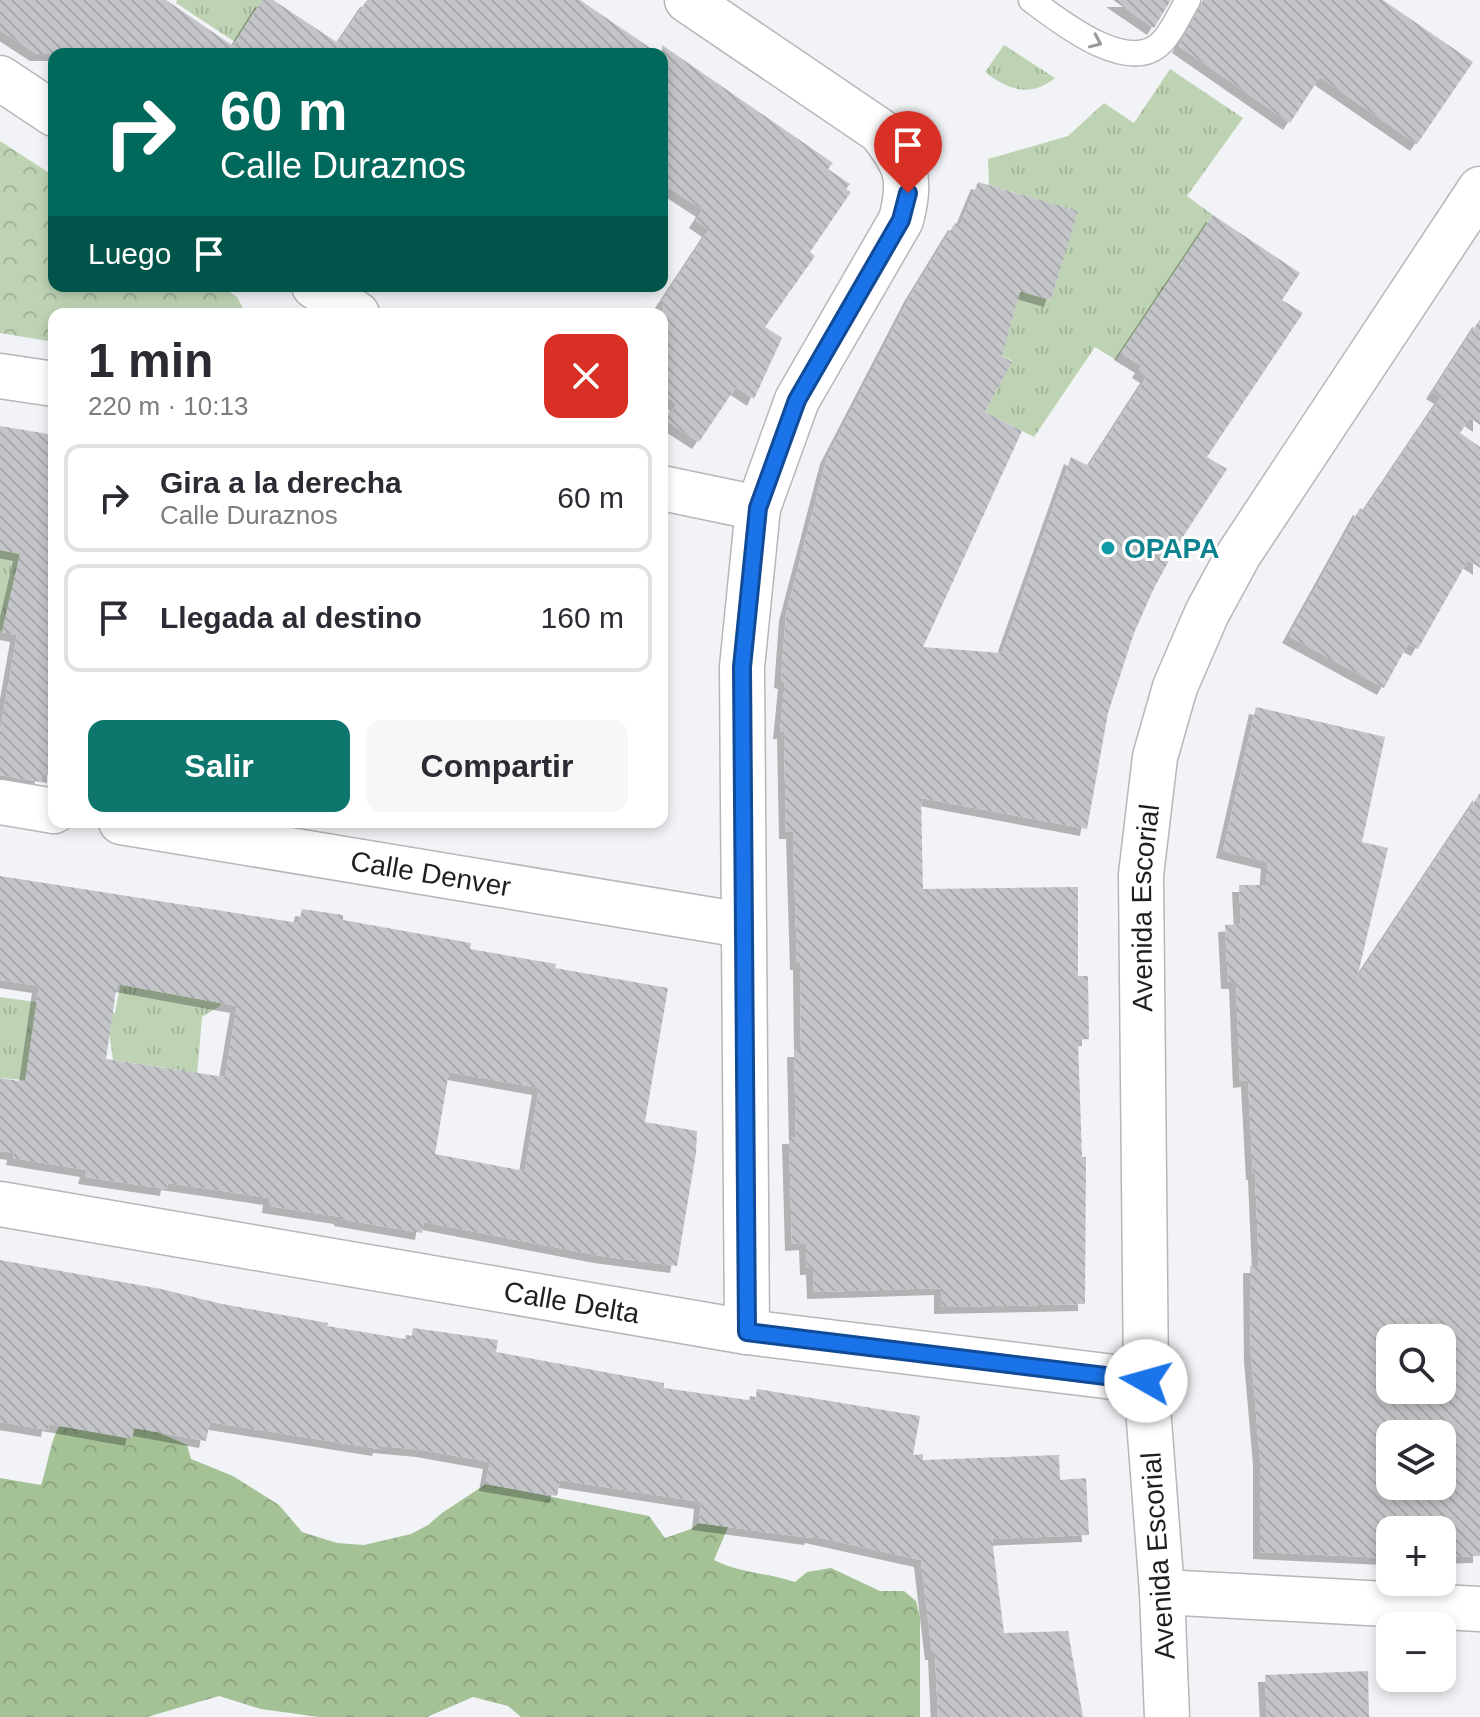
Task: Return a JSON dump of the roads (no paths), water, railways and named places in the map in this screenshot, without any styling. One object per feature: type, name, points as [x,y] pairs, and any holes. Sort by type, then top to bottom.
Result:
[{"type":"street","points":[[687,0],[880,131],[902,159],[908,193],[901,220],[797,400],[758,508],[742,667],[747,1332]]},
{"type":"street","points":[[0,78],[48,110]]},
{"type":"street","name":"Avenida Escorial","points":[[1167,1717],[1162,1592],[1146,1381],[1141,875],[1155,757],[1175,687],[1207,613],[1239,554],[1480,189]]},
{"type":"street","points":[[322,292],[348,308]]},
{"type":"street","points":[[0,376],[48,383]]},
{"type":"street","points":[[668,489],[758,508]]},
{"type":"street","points":[[0,802],[48,810]]},
{"type":"street","name":"Calle Denver","points":[[157,828],[742,925]]},
{"type":"street","name":"Calle Delta","points":[[0,1204],[747,1332],[1146,1381]]},
{"type":"street","points":[[1162,1592],[1480,1609]]},
{"type":"lane","points":[[1031,0],[1070,29],[1112,49],[1131,54],[1144,52],[1161,43],[1188,0]]},
{"type":"place","name":"OPAPA","points":[[1108,548]]}]
